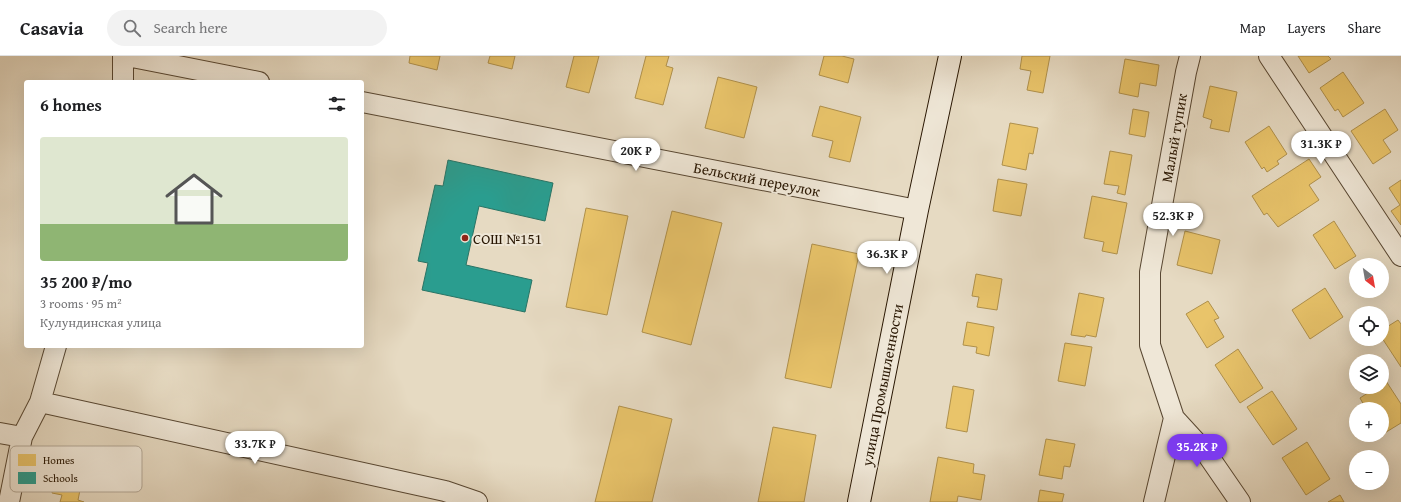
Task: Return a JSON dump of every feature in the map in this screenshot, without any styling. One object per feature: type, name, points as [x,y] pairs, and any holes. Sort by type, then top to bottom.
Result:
[{"type":"main road","name":"улица Промышленности","points":[[859,502],[917,210],[950,56]]},
{"type":"street","points":[[123,56],[123,80]]},
{"type":"street","points":[[127,56],[249,80]]},
{"type":"street","name":"Малый тупик","points":[[1174,418],[1150,345],[1150,272],[1190,56]]},
{"type":"street","points":[[1269,56],[1401,256]]},
{"type":"street","name":"Бельский переулок","points":[[364,102],[917,210]]},
{"type":"street","points":[[20,446],[22,437],[40,402],[55,348]]},
{"type":"street","points":[[40,402],[445,490],[478,502]]},
{"type":"street","points":[[1154,502],[1174,418]]},
{"type":"street","points":[[1174,418],[1207,454],[1240,502]]},
{"type":"street","points":[[0,433],[22,437]]},
{"type":"street","points":[[9,502],[11,492]]},
{"type":"building: Homes","points":[[410,56],[440,56],[437,70],[409,63]]},
{"type":"building: Homes","points":[[490,56],[515,56],[512,69],[488,63]]},
{"type":"building: Homes","points":[[574,56],[599,56],[589,93],[566,87]]},
{"type":"building: Homes","points":[[646,56],[669,56],[666,66],[673,68],[663,105],[635,98]]},
{"type":"building: Homes","points":[[824,56],[842,56],[854,59],[848,83],[819,75]]},
{"type":"building: Homes","points":[[1022,56],[1050,56],[1043,93],[1027,90],[1031,71],[1020,69]]},
{"type":"building: Homes","points":[[1298,56],[1328,56],[1331,59],[1309,73]]},
{"type":"building: Homes","points":[[1125,59],[1159,65],[1156,86],[1140,83],[1138,97],[1119,93]]},
{"type":"building: Homes","points":[[1343,72],[1364,103],[1343,117],[1338,109],[1335,111],[1320,88]]},
{"type":"building: Homes","points":[[718,77],[757,87],[744,138],[705,128]]},
{"type":"building: Homes","points":[[1210,86],[1237,92],[1229,132],[1210,128],[1212,120],[1203,117]]},
{"type":"building: Homes","points":[[820,106],[861,117],[850,162],[829,157],[833,141],[812,136]]},
{"type":"building: Homes","points":[[1133,109],[1149,112],[1145,137],[1129,134]]},
{"type":"building: Homes","points":[[1385,109],[1398,130],[1383,140],[1391,152],[1373,164],[1351,131]]},
{"type":"building: Homes","points":[[1010,123],[1038,128],[1033,154],[1029,153],[1026,170],[1002,165]]},
{"type":"building: Homes","points":[[1269,126],[1287,154],[1277,161],[1279,164],[1267,172],[1264,167],[1262,169],[1245,142]]},
{"type":"building: Homes","points":[[1110,151],[1132,155],[1125,195],[1117,193],[1119,186],[1104,184]]},
{"type":"building: Homes","points":[[1309,159],[1321,177],[1309,185],[1319,200],[1278,227],[1267,213],[1264,215],[1252,196]]},
{"type":"building: Homes","points":[[998,179],[1027,184],[1021,216],[993,211]]},
{"type":"building: Homes","points":[[1401,180],[1401,225],[1391,211],[1400,205],[1389,188]]},
{"type":"building: Homes","points":[[1092,196],[1127,203],[1117,254],[1102,251],[1104,242],[1084,238]]},
{"type":"building: Homes","points":[[586,208],[628,216],[607,315],[566,307]]},
{"type":"building: Homes","points":[[672,211],[722,223],[691,345],[642,332]]},
{"type":"building: Homes","points":[[1334,221],[1356,256],[1349,258],[1349,260],[1335,269],[1313,235]]},
{"type":"building: Homes","points":[[1185,231],[1220,240],[1212,274],[1177,265]]},
{"type":"building: Homes","points":[[812,244],[859,254],[831,388],[785,378]]},
{"type":"building: Homes","points":[[976,274],[1002,279],[997,310],[977,307],[979,297],[972,296]]},
{"type":"building: Homes","points":[[1325,288],[1343,317],[1310,339],[1292,310]]},
{"type":"building: Homes","points":[[1079,293],[1104,298],[1096,337],[1071,335]]},
{"type":"building: Homes","points":[[1208,301],[1219,318],[1214,320],[1224,337],[1207,348],[1186,314]]},
{"type":"building: Homes","points":[[1398,320],[1401,324],[1401,367],[1387,346],[1389,346],[1389,326]]},
{"type":"building: Homes","points":[[967,322],[994,327],[989,356],[976,353],[977,347],[963,345]]},
{"type":"building: Homes","points":[[1065,343],[1092,347],[1085,386],[1058,381]]},
{"type":"building: Homes","points":[[1238,349],[1263,388],[1240,403],[1215,365]]},
{"type":"building: Homes","points":[[953,386],[974,390],[967,432],[946,428]]},
{"type":"building: Homes","points":[[1389,386],[1401,404],[1401,423],[1389,430],[1389,402],[1362,402],[1360,398],[1366,394],[1389,394]]},
{"type":"building: Homes","points":[[1272,391],[1297,429],[1273,445],[1247,407]]},
{"type":"building: Homes","points":[[619,406],[672,419],[652,502],[595,502]]},
{"type":"building: Homes","points":[[773,427],[816,435],[804,502],[758,502]]},
{"type":"building: Homes","points":[[1046,439],[1075,444],[1070,467],[1064,466],[1062,479],[1039,475]]},
{"type":"building: Homes","points":[[1307,442],[1330,479],[1306,495],[1282,458]]},
{"type":"building: Homes","points":[[938,457],[974,464],[973,473],[985,475],[981,500],[958,496],[957,502],[930,502]]},
{"type":"building: Homes","points":[[1040,490],[1064,494],[1062,502],[1038,502]]},
{"type":"building: Homes","points":[[80,492],[78,500],[84,502],[60,502],[62,495],[52,493]]},
{"type":"building: Homes","points":[[1340,495],[1344,502],[1328,502]]},
{"type":"building: Schools","points":[[448,160],[553,183],[545,221],[479,206],[466,265],[532,280],[525,312],[422,290],[428,263],[418,261],[435,185],[443,186]]},
{"type":"place","name":"СОШ №151","points":[[465,238]]}]
